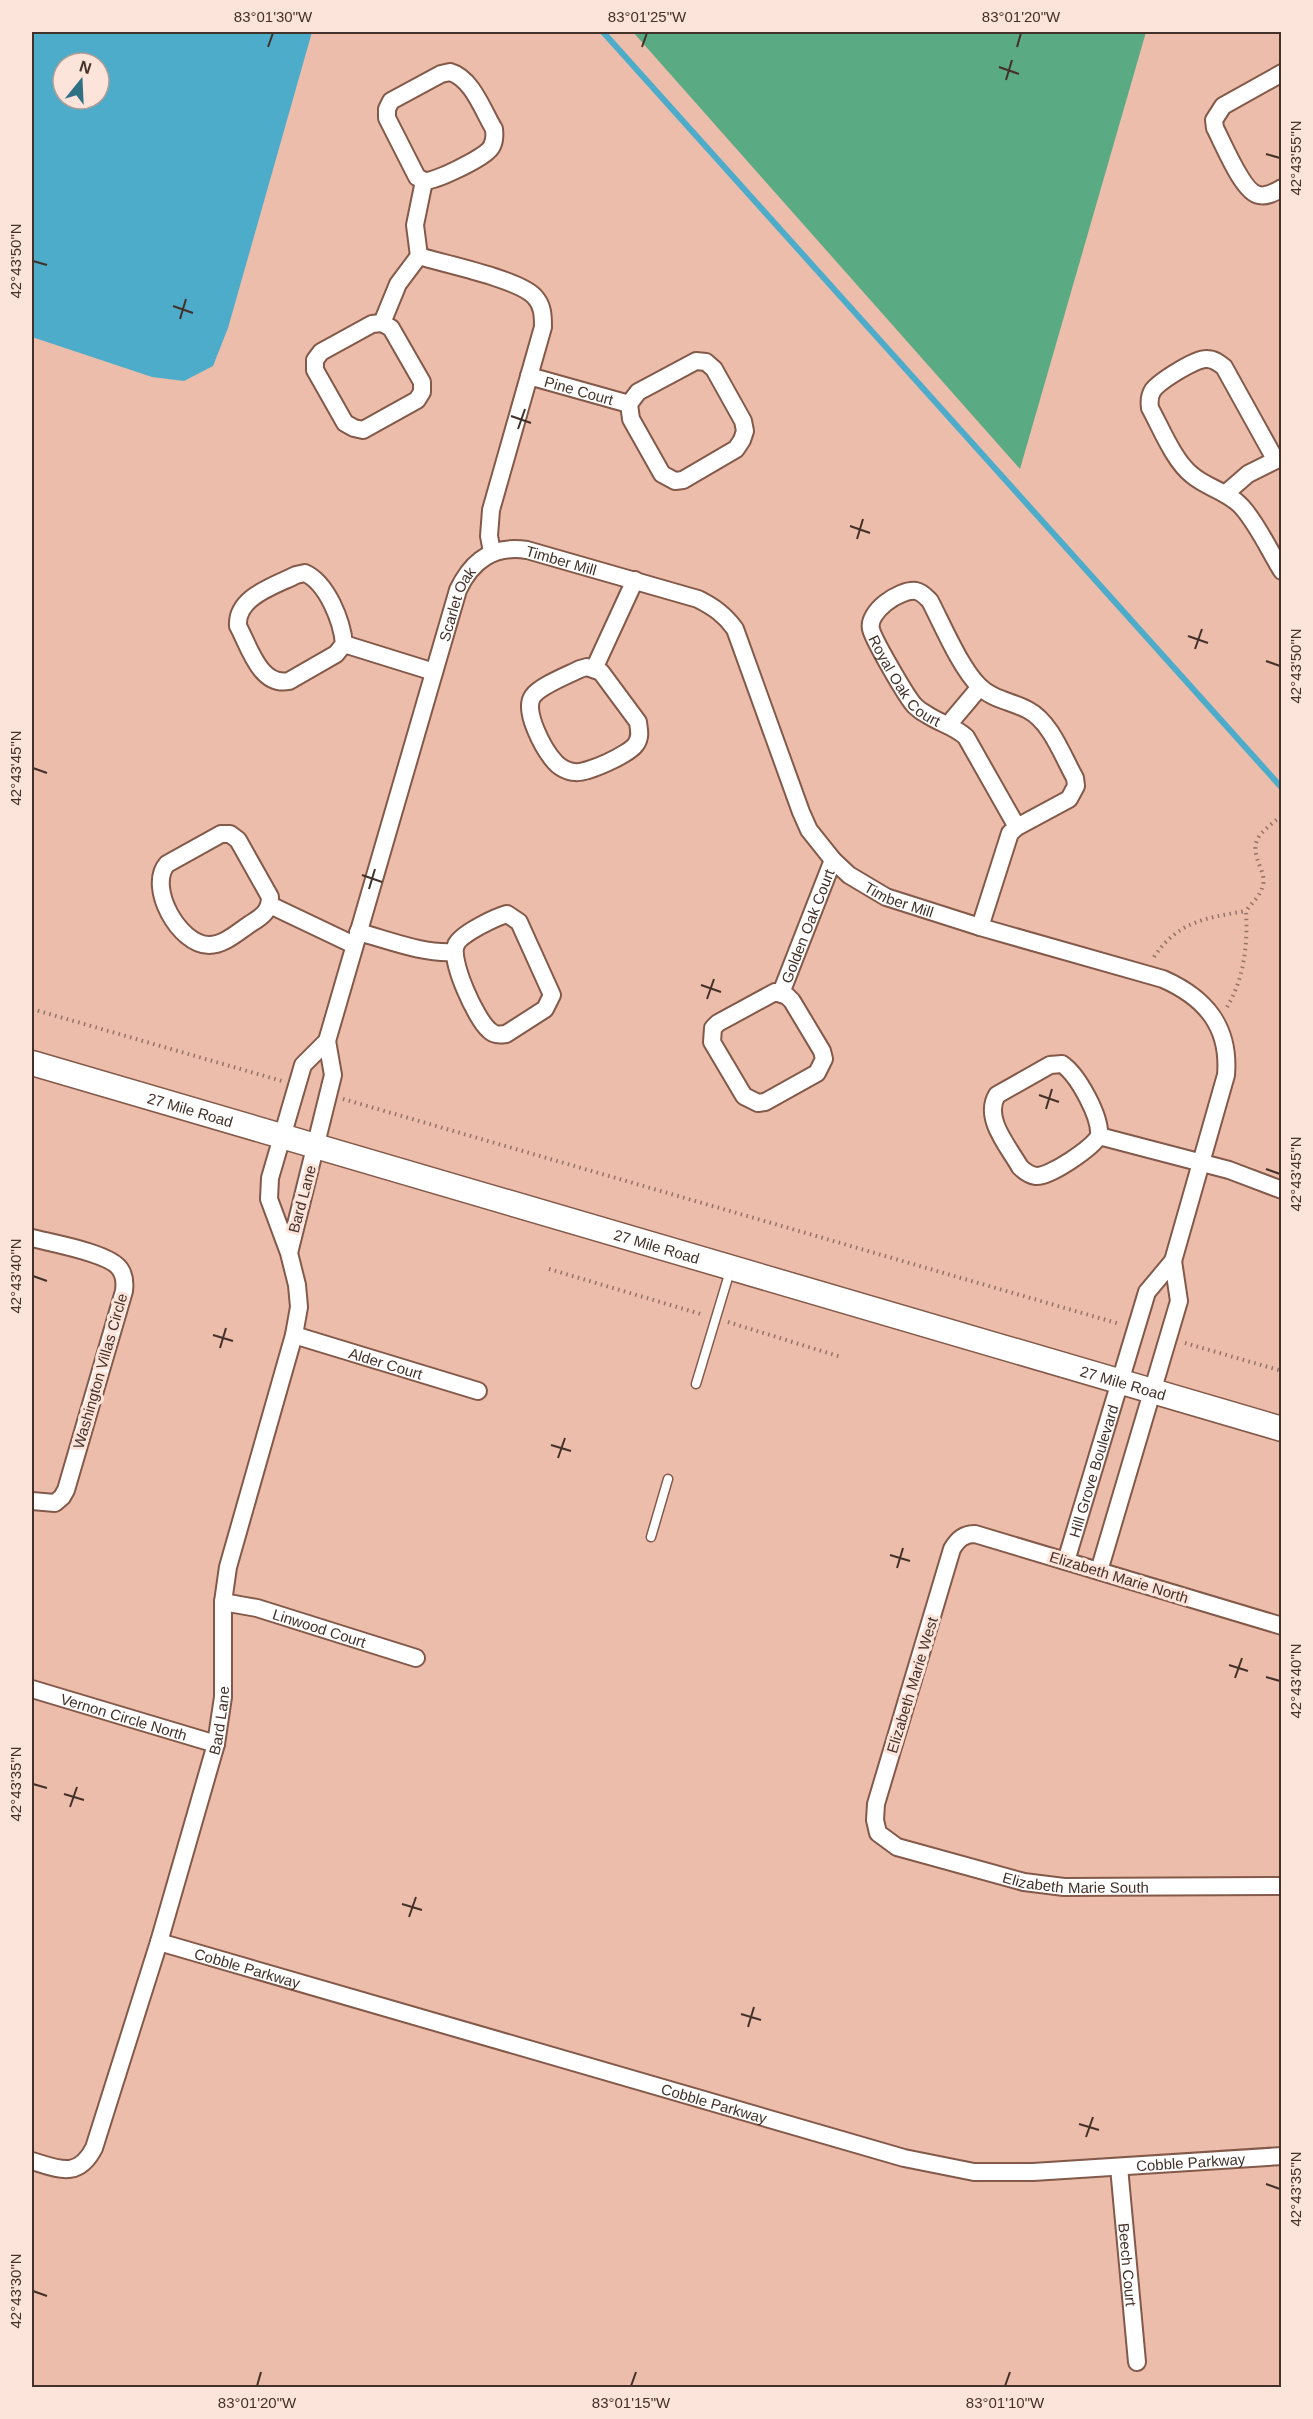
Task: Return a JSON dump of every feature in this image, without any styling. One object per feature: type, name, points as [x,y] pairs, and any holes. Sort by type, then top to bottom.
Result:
[{"type":"street","points":[[450,72],[466,82],[494,129],[495,137],[488,151],[438,179],[424,182],[417,177],[387,118],[387,109],[391,101],[441,74],[450,72]]},
{"type":"street","points":[[1281,74],[1223,106],[1214,120],[1215,128],[1247,189],[1258,195],[1271,194],[1281,188]]},
{"type":"street","points":[[382,323],[398,284],[418,256],[415,225],[424,182]]},
{"type":"street","points":[[418,256],[514,284],[534,296],[540,304],[543,327],[491,510],[489,536],[492,552]]},
{"type":"street","points":[[382,323],[391,328],[422,382],[422,392],[417,400],[363,430],[345,423],[315,370],[315,360],[321,352],[372,324],[382,323]]},
{"type":"street","points":[[1226,494],[1248,474],[1278,458],[1224,367],[1217,361],[1200,360],[1160,383],[1149,399],[1150,408],[1189,473],[1201,482],[1226,494],[1244,509],[1281,571]]},
{"type":"street","name":"Pine Court","points":[[696,361],[706,362],[714,369],[743,421],[745,431],[736,449],[683,480],[675,481],[662,474],[631,419],[629,404],[638,392],[696,361]]},
{"type":"street","name":"Pine Court","points":[[529,376],[629,404]]},
{"type":"street","name":"Timber Mill","points":[[492,552],[514,548],[527,550],[698,599],[714,607],[735,629],[809,830],[833,860],[849,875],[886,897],[980,927],[1144,974],[1180,987],[1196,997],[1217,1024],[1224,1041],[1227,1058],[1226,1075],[1173,1261],[1147,1292],[1120,1381]]},
{"type":"street","name":"Scarlet Oak","points":[[316,1146],[333,1075],[327,1041],[458,590],[464,577],[481,558],[492,552]]},
{"type":"street","points":[[305,573],[312,576],[324,591],[334,612],[344,644],[336,654],[289,681],[280,683],[264,674],[238,626],[237,617],[246,602],[296,575],[305,573]]},
{"type":"street","points":[[594,669],[634,580]]},
{"type":"street","name":"Royal Oak Court","points":[[915,591],[924,594],[969,673],[980,687],[996,698],[1029,710],[1037,716],[1045,724],[1075,778],[1076,786],[1068,799],[1017,827],[974,747],[958,730],[921,710],[905,693],[871,630],[873,614],[879,607],[906,592],[915,591]]},
{"type":"street","points":[[344,644],[434,672]]},
{"type":"street","points":[[580,669],[594,669],[601,672],[638,722],[639,739],[628,752],[584,772],[573,772],[555,763],[533,723],[529,704],[537,692],[580,669]]},
{"type":"street","name":"Royal Oak Court","points":[[948,725],[980,687]]},
{"type":"street","points":[[980,927],[1006,842],[1010,833],[1017,827]]},
{"type":"street","points":[[221,834],[230,834],[238,840],[270,897],[270,905],[261,917],[221,943],[199,944],[188,939],[167,908],[160,888],[162,870],[167,864],[221,834]]},
{"type":"street","name":"Golden Oak Court","points":[[781,993],[833,860]]},
{"type":"street","points":[[270,905],[356,939],[454,952]]},
{"type":"street","points":[[507,914],[513,917],[519,922],[550,987],[552,996],[550,1003],[545,1009],[506,1034],[498,1035],[490,1032],[482,1023],[472,1004],[455,961],[454,952],[456,944],[470,932],[499,916],[507,914]]},
{"type":"street","name":"Golden Oak Court","points":[[781,993],[792,1001],[822,1051],[824,1059],[817,1073],[765,1102],[758,1103],[744,1096],[712,1042],[711,1035],[718,1023],[770,994],[781,993]]},
{"type":"street","name":"Scarlet Oak","points":[[281,1135],[303,1065],[327,1041]]},
{"type":"street","name":"27 Mile Road","points":[[32,1063],[1281,1429]]},
{"type":"street","points":[[1062,1064],[1071,1071],[1098,1119],[1099,1136],[1087,1150],[1044,1175],[1035,1176],[1026,1173],[1020,1167],[992,1117],[993,1102],[997,1095],[1050,1065],[1062,1064]]},
{"type":"street","name":"Bard Lane","points":[[32,2161],[70,2170],[80,2166],[89,2158],[94,2148],[159,1942],[216,1744],[223,1697],[223,1602],[228,1567],[294,1335],[299,1307],[297,1285],[269,1199],[270,1178],[281,1135]]},
{"type":"street","points":[[1099,1136],[1229,1170],[1281,1190]]},
{"type":"street","name":"Bard Lane","points":[[288,1253],[302,1191],[316,1146]]},
{"type":"street","name":"Washington Villas Circle","points":[[32,1238],[107,1259],[119,1267],[125,1278],[124,1291],[66,1490],[56,1503],[32,1501]]},
{"type":"street","name":"Timber Mill","points":[[1153,1391],[1179,1301],[1173,1261]]},
{"type":"street","name":"Alder Court","points":[[294,1335],[478,1391]]},
{"type":"street","name":"Hill Grove Boulevard","points":[[1066,1561],[1120,1381]]},
{"type":"street","points":[[1099,1571],[1153,1391]]},
{"type":"street","name":"Elizabeth Marie North","points":[[958,1540],[968,1534],[975,1534],[1281,1626]]},
{"type":"street","name":"Elizabeth Marie West","points":[[878,1833],[875,1820],[876,1804],[952,1549],[958,1540]]},
{"type":"street","name":"Linwood Court","points":[[223,1602],[257,1608],[416,1658]]},
{"type":"street","name":"Vernon Circle North","points":[[32,1689],[216,1744]]},
{"type":"street","name":"Elizabeth Marie South","points":[[878,1833],[897,1847],[1024,1882],[1064,1887],[1281,1886]]},
{"type":"street","name":"Cobble Parkway","points":[[159,1942],[904,2158],[974,2172],[1033,2172],[1281,2156]]},
{"type":"street","name":"Beech Court","points":[[1119,2167],[1137,2362]]},
{"type":"lane","points":[[696,1384],[731,1268]]},
{"type":"lane","points":[[651,1537],[668,1479]]},
{"type":"path","points":[[1217,1024],[1231,1001],[1241,973],[1247,932],[1246,911],[1262,890],[1264,881],[1253,850],[1263,831],[1281,815]]},
{"type":"path","points":[[1144,974],[1161,947],[1173,934],[1204,919],[1246,911]]},
{"type":"path","points":[[32,1009],[285,1082]]},
{"type":"path","points":[[338,1098],[1124,1326]]},
{"type":"path","points":[[549,1269],[683,1309]]},
{"type":"path","points":[[747,1328],[842,1357]]},
{"type":"path","points":[[1178,1343],[1281,1371]]},
{"type":"green space","points":[[633,32],[1146,32],[1020,469]]},
{"type":"water","points":[[32,32],[312,32],[228,328],[213,366],[184,381],[152,377],[32,337]]},
{"type":"waterway","points":[[603,32],[1282,788]]}]
